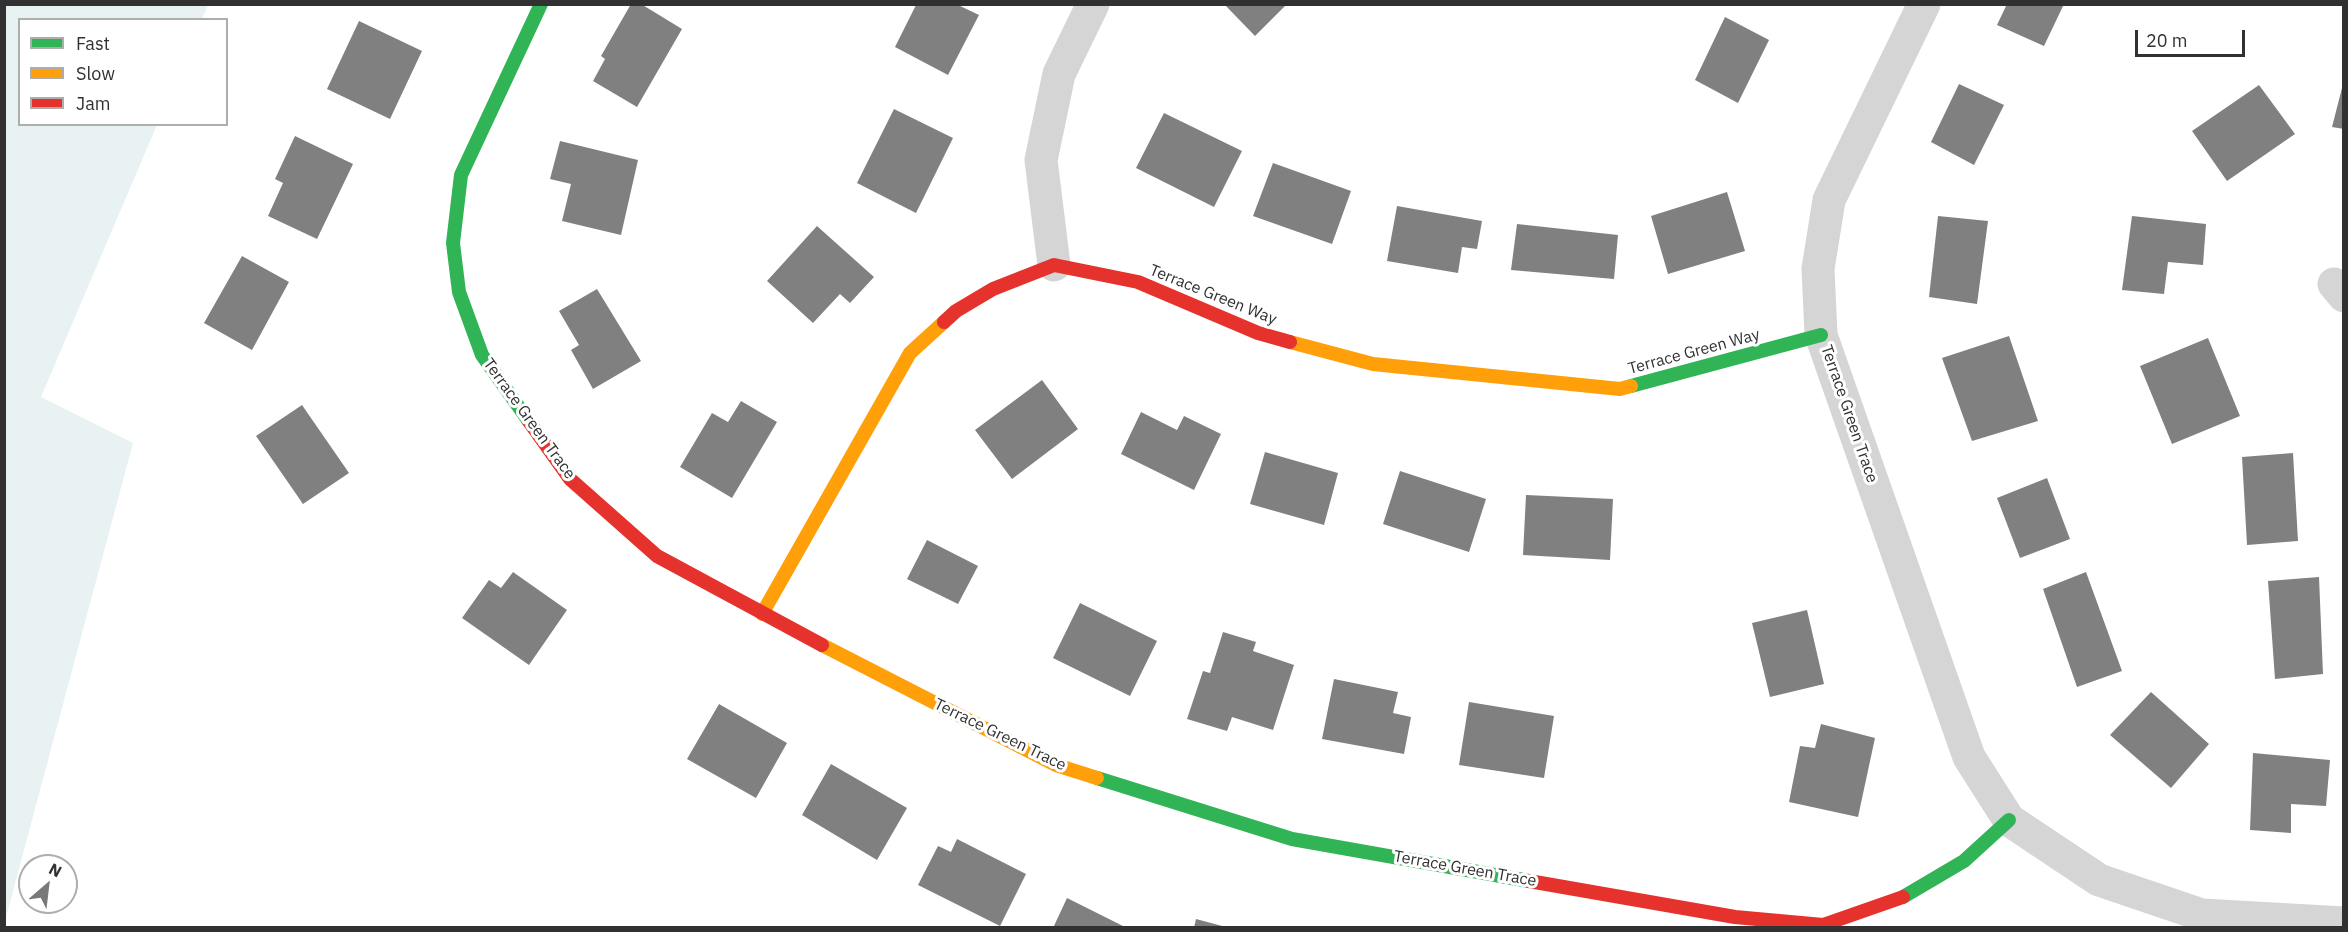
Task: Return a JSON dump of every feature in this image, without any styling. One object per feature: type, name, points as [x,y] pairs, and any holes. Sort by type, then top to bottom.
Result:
[{"type":"street","name":"Terrace Green Trace","points":[[541,4],[461,176],[453,243],[459,292],[482,355],[570,479],[657,556],[762,614],[1056,765],[1281,835],[1735,917],[1823,925],[1902,898],[1964,861],[2008,820]]},
{"type":"street","points":[[762,614],[910,353],[956,311],[993,289],[1053,265],[1041,160],[1059,74],[1093,4]]},
{"type":"street","name":"Terrace Green Trace","points":[[1924,4],[1829,200],[1818,269],[1821,335],[1969,757],[2008,820],[2099,880],[2202,915],[2343,923]]},
{"type":"street","name":"Terrace Green Way","points":[[1053,265],[1138,282],[1258,333],[1373,364],[1620,389],[1821,335]]},
{"type":"shaded area","points":[[5,4],[208,5],[202,18],[18,18],[18,126],[157,126],[41,397],[133,443],[23,854],[18,854],[18,872],[5,921]]},
{"type":"building","points":[[631,4],[641,4],[682,29],[637,107],[593,81],[605,59],[601,56]]},
{"type":"building","points":[[1224,4],[1287,4],[1255,36]]},
{"type":"building","points":[[2007,4],[2064,4],[2044,46],[1997,25]]},
{"type":"building","points":[[916,5],[958,5],[979,15],[948,75],[895,47]]},
{"type":"building","points":[[1725,17],[1769,40],[1738,103],[1695,80]]},
{"type":"building","points":[[359,21],[422,51],[390,119],[327,89]]},
{"type":"building","points":[[1959,84],[2004,105],[1974,165],[1931,142]]},
{"type":"building","points":[[2344,84],[2344,129],[2332,127]]},
{"type":"building","points":[[2259,85],[2295,134],[2227,181],[2192,131]]},
{"type":"building","points":[[894,109],[953,138],[916,213],[857,183]]},
{"type":"building","points":[[1164,113],[1242,151],[1214,207],[1136,168]]},
{"type":"building","points":[[295,136],[353,164],[317,239],[268,216],[283,183],[275,179]]},
{"type":"building","points":[[560,141],[638,160],[621,235],[562,221],[571,184],[550,179]]},
{"type":"building","points":[[1273,163],[1351,191],[1332,244],[1253,216]]},
{"type":"building","points":[[1727,192],[1745,251],[1668,274],[1651,216]]},
{"type":"building","points":[[1397,206],[1482,221],[1477,249],[1462,247],[1458,273],[1387,261]]},
{"type":"building","points":[[1938,216],[1988,221],[1977,304],[1929,297]]},
{"type":"building","points":[[2132,216],[2206,224],[2203,265],[2168,262],[2164,294],[2122,290]]},
{"type":"building","points":[[1517,224],[1618,235],[1614,279],[1511,270]]},
{"type":"building","points":[[817,226],[874,277],[850,303],[840,294],[813,323],[767,281]]},
{"type":"building","points":[[242,256],[289,282],[252,350],[204,323]]},
{"type":"building","points":[[597,289],[641,361],[593,389],[571,350],[579,345],[559,311]]},
{"type":"building","points":[[2009,336],[2038,421],[1972,441],[1942,358]]},
{"type":"building","points":[[2208,338],[2240,416],[2172,444],[2140,366]]},
{"type":"building","points":[[1042,380],[1078,429],[1012,479],[975,430]]},
{"type":"building","points":[[741,401],[777,422],[732,498],[680,467],[712,413],[728,422]]},
{"type":"building","points":[[302,405],[349,473],[303,504],[256,436]]},
{"type":"building","points":[[1141,412],[1177,430],[1184,416],[1221,434],[1194,490],[1121,454]]},
{"type":"building","points":[[1265,452],[1338,473],[1324,525],[1250,504]]},
{"type":"building","points":[[2293,453],[2298,541],[2247,545],[2242,457]]},
{"type":"building","points":[[1400,471],[1486,499],[1469,552],[1383,524]]},
{"type":"building","points":[[2047,478],[2070,539],[2020,558],[1997,498]]},
{"type":"building","points":[[1526,495],[1613,499],[1610,560],[1523,555]]},
{"type":"building","points":[[927,540],[978,566],[958,604],[907,579]]},
{"type":"building","points":[[513,572],[567,610],[529,665],[462,618],[489,580],[501,588]]},
{"type":"building","points":[[2086,572],[2122,671],[2077,687],[2043,589]]},
{"type":"building","points":[[2319,577],[2323,674],[2275,679],[2268,581]]},
{"type":"building","points":[[1080,603],[1157,641],[1130,696],[1053,658]]},
{"type":"building","points":[[1807,610],[1824,684],[1770,697],[1752,623]]},
{"type":"building","points":[[1223,632],[1256,642],[1253,651],[1294,665],[1273,730],[1232,717],[1227,731],[1187,719],[1203,671],[1210,673]]},
{"type":"building","points":[[1334,679],[1398,692],[1393,713],[1411,717],[1404,754],[1322,739]]},
{"type":"building","points":[[2151,692],[2209,744],[2171,788],[2110,735]]},
{"type":"building","points":[[1469,702],[1554,716],[1544,778],[1459,765]]},
{"type":"building","points":[[719,704],[787,743],[756,798],[687,759]]},
{"type":"building","points":[[1821,724],[1875,738],[1858,817],[1789,802],[1800,746],[1815,748]]},
{"type":"building","points":[[2253,753],[2330,760],[2326,806],[2291,804],[2291,833],[2250,830]]},
{"type":"building","points":[[831,764],[907,808],[877,860],[802,815]]},
{"type":"building","points":[[957,839],[1026,874],[1000,926],[918,885],[938,846],[951,852]]},
{"type":"building","points":[[1067,898],[1127,928],[1053,928]]},
{"type":"building","points":[[1196,919],[1226,927],[1226,928],[1194,928]]},
{"type":"traffic: fast","points":[[528,420],[482,355],[459,292],[453,243],[461,175],[541,4]]},
{"type":"traffic: fast","points":[[1631,386],[1821,335]]},
{"type":"traffic: fast","points":[[1097,778],[1292,839],[1529,881]]},
{"type":"traffic: fast","points":[[1903,897],[1964,861],[2009,820]]},
{"type":"traffic: slow","points":[[762,614],[910,353],[944,322]]},
{"type":"traffic: slow","points":[[1290,342],[1373,364],[1620,389],[1631,386]]},
{"type":"traffic: slow","points":[[822,645],[1056,765],[1097,778]]},
{"type":"traffic: jam","points":[[944,322],[956,311],[993,289],[1054,265],[1138,282],[1258,333],[1290,342]]},
{"type":"traffic: jam","points":[[528,420],[570,479],[657,556],[822,645]]},
{"type":"traffic: jam","points":[[1529,881],[1735,917],[1823,925],[1903,897]]}]
